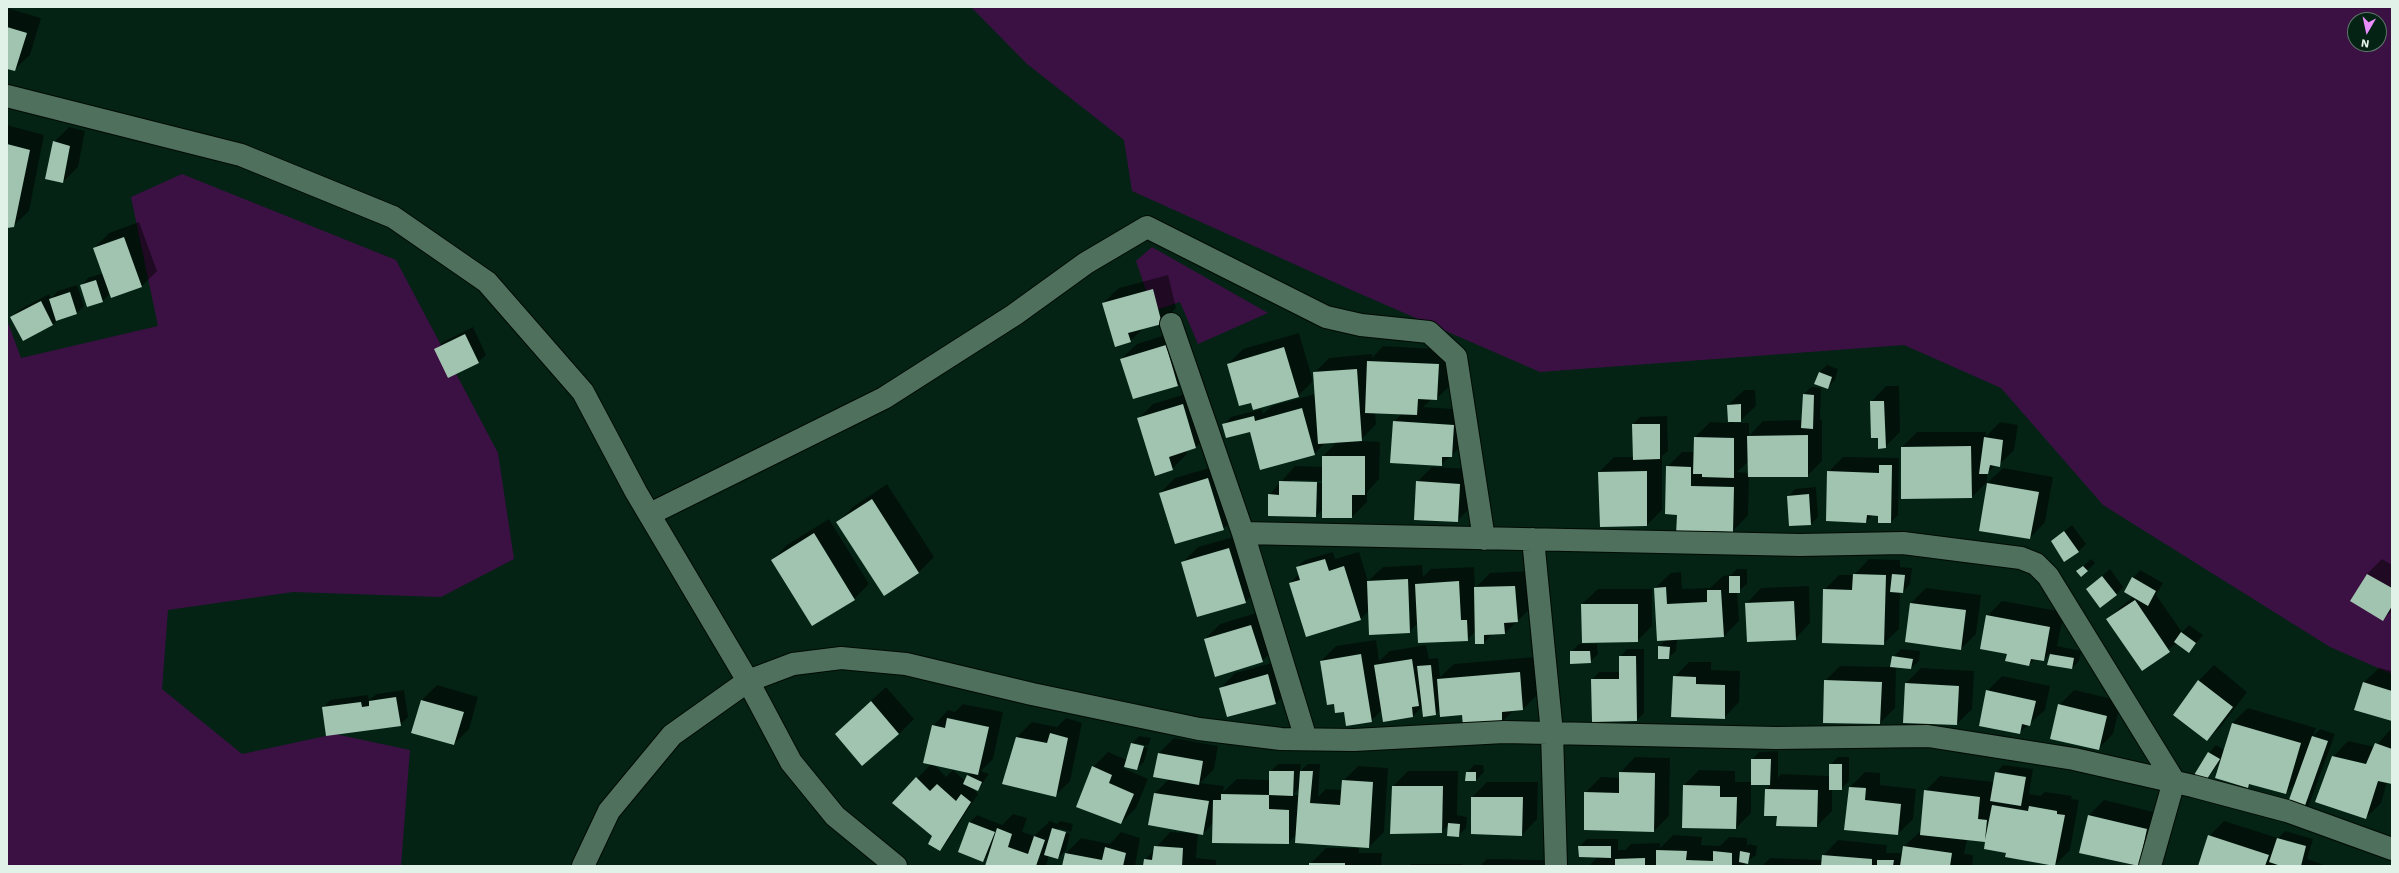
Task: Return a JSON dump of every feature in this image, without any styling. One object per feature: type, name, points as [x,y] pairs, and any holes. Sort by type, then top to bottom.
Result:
[{"type":"street","points":[[7,96],[241,155],[393,217],[487,282],[583,392],[650,514],[748,682],[791,762],[835,816],[896,866]]},
{"type":"street","points":[[650,514],[884,398],[1014,315],[1086,263],[1147,227],[1326,317],[1361,325],[1430,332],[1456,357],[1484,539]]},
{"type":"street","points":[[1172,324],[1243,533],[1306,739]]},
{"type":"street","points":[[1243,533],[1800,545],[1903,543],[2021,558],[2036,564],[2048,576],[2174,781],[2150,866]]},
{"type":"street","points":[[1533,539],[1552,732],[1556,866]]},
{"type":"street","points":[[583,866],[609,811],[672,735],[748,682],[792,664],[840,658],[906,664],[1032,694],[1199,729],[1281,739],[1354,740],[1504,732],[1776,738],[1928,736],[2074,759],[2174,781],[2287,811],[2392,849]]},
{"type":"shaded area","points":[[971,7],[2392,7],[2392,674],[2330,647],[2103,505],[2001,388],[1904,345],[1540,372],[1356,292],[1132,191],[1124,140],[1027,64]]},
{"type":"shaded area","points":[[182,174],[396,260],[498,453],[514,559],[441,597],[293,592],[168,610],[162,689],[242,754],[335,734],[410,750],[401,866],[7,866],[7,320],[21,358],[158,326],[131,197]]},
{"type":"shaded area","points":[[1152,247],[1268,313],[1198,344],[1180,302],[1153,311],[1136,261]]},
{"type":"building","points":[[7,27],[27,33],[15,71],[7,69]]},
{"type":"building","points":[[53,141],[70,146],[63,183],[45,179]]},
{"type":"building","points":[[7,144],[30,150],[14,227],[7,228]]},
{"type":"building","points":[[124,237],[142,287],[111,298],[93,248]]},
{"type":"building","points":[[96,280],[103,302],[87,307],[80,285]]},
{"type":"building","points":[[1153,289],[1162,324],[1128,333],[1131,342],[1115,347],[1102,303]]},
{"type":"building","points":[[70,292],[77,314],[56,321],[49,299]]},
{"type":"building","points":[[41,301],[53,325],[23,341],[10,317]]},
{"type":"building","points":[[465,334],[479,363],[448,378],[434,349]]},
{"type":"building","points":[[1166,345],[1178,386],[1133,399],[1120,359]]},
{"type":"building","points":[[1284,347],[1299,397],[1253,410],[1251,403],[1239,406],[1227,364]]},
{"type":"building","points":[[1367,361],[1439,364],[1437,400],[1418,399],[1417,415],[1365,413]]},
{"type":"building","points":[[1357,369],[1362,441],[1318,444],[1313,372]]},
{"type":"building","points":[[1819,372],[1832,377],[1828,389],[1814,384]]},
{"type":"building","points":[[1803,394],[1814,395],[1813,429],[1801,428]]},
{"type":"building","points":[[1870,401],[1884,401],[1886,448],[1878,449],[1878,438],[1871,438]]},
{"type":"building","points":[[1183,404],[1196,448],[1169,457],[1173,470],[1155,476],[1137,418]]},
{"type":"building","points":[[1741,404],[1741,422],[1728,422],[1727,405]]},
{"type":"building","points":[[1302,408],[1315,455],[1260,470],[1250,432],[1226,438],[1222,424],[1254,416],[1255,421]]},
{"type":"building","points":[[1393,421],[1454,425],[1452,457],[1442,457],[1442,466],[1390,463]]},
{"type":"building","points":[[1632,424],[1660,424],[1660,459],[1633,460]]},
{"type":"building","points":[[1808,435],[1808,477],[1748,477],[1747,436]]},
{"type":"building","points":[[1694,437],[1734,438],[1734,478],[1702,477],[1702,474],[1693,474]]},
{"type":"building","points":[[1984,437],[2003,440],[2000,467],[1990,465],[1988,474],[1979,474]]},
{"type":"building","points":[[1971,446],[1972,498],[1901,499],[1901,447]]},
{"type":"building","points":[[1322,456],[1365,456],[1365,495],[1352,495],[1352,518],[1322,518]]},
{"type":"building","points":[[1879,465],[1892,465],[1891,523],[1878,523],[1878,516],[1867,515],[1866,523],[1826,521],[1827,471],[1879,473]]},
{"type":"building","points":[[1666,466],[1691,467],[1691,486],[1734,487],[1733,532],[1699,531],[1699,536],[1676,535],[1677,515],[1665,514]]},
{"type":"building","points":[[1647,471],[1647,526],[1600,527],[1598,472]]},
{"type":"building","points":[[1208,478],[1224,530],[1175,544],[1159,493]]},
{"type":"building","points":[[1279,481],[1317,482],[1316,517],[1268,516],[1268,494],[1279,495]]},
{"type":"building","points":[[1416,481],[1460,484],[1458,522],[1414,520]]},
{"type":"building","points":[[1987,483],[2039,492],[2030,539],[1979,531]]},
{"type":"building","points":[[1809,494],[1811,525],[1789,526],[1787,496]]},
{"type":"building","points":[[872,499],[919,573],[884,596],[836,522]]},
{"type":"building","points":[[2064,531],[2079,552],[2064,562],[2051,541]]},
{"type":"building","points":[[814,533],[855,600],[812,626],[771,560]]},
{"type":"building","points":[[1229,548],[1246,603],[1197,617],[1181,562]]},
{"type":"building","points":[[1325,559],[1329,571],[1344,566],[1361,620],[1306,637],[1289,583],[1300,580],[1296,567]]},
{"type":"building","points":[[2083,566],[2088,571],[2081,577],[2076,571]]},
{"type":"building","points":[[1853,574],[1886,575],[1884,645],[1822,643],[1823,589],[1852,590]]},
{"type":"building","points":[[1892,574],[1905,575],[1903,593],[1890,592]]},
{"type":"building","points":[[2367,574],[2392,588],[2392,606],[2383,621],[2350,601]]},
{"type":"building","points":[[1729,576],[1740,576],[1740,593],[1729,593]]},
{"type":"building","points":[[2102,576],[2117,595],[2100,608],[2086,589]]},
{"type":"building","points":[[2132,577],[2156,591],[2148,606],[2124,592]]},
{"type":"building","points":[[1408,579],[1410,633],[1369,635],[1367,581]]},
{"type":"building","points":[[1459,581],[1461,620],[1467,620],[1468,641],[1418,643],[1415,584]]},
{"type":"building","points":[[1515,586],[1518,622],[1504,623],[1505,634],[1484,635],[1484,644],[1475,644],[1474,587]]},
{"type":"building","points":[[1666,587],[1667,604],[1707,602],[1707,590],[1721,590],[1724,637],[1657,641],[1654,588]]},
{"type":"building","points":[[2135,600],[2170,652],[2142,671],[2106,619]]},
{"type":"building","points":[[1794,601],[1796,640],[1747,642],[1745,603]]},
{"type":"building","points":[[1910,603],[1966,610],[1961,650],[1905,642]]},
{"type":"building","points":[[1581,604],[1638,604],[1638,642],[1582,643]]},
{"type":"building","points":[[1986,615],[2050,627],[2044,661],[2031,659],[2029,666],[2005,661],[2007,654],[1980,649]]},
{"type":"building","points":[[1251,625],[1263,662],[1215,677],[1204,639]]},
{"type":"building","points":[[2181,632],[2196,643],[2189,653],[2174,642]]},
{"type":"building","points":[[1658,646],[1670,647],[1669,659],[1658,659]]},
{"type":"building","points":[[1570,651],[1590,651],[1591,663],[1570,664]]},
{"type":"building","points":[[1361,654],[1372,722],[1346,726],[1344,712],[1335,713],[1334,704],[1327,705],[1320,661]]},
{"type":"building","points":[[2050,654],[2074,658],[2072,669],[2047,665]]},
{"type":"building","points":[[1619,656],[1636,656],[1637,721],[1592,722],[1591,679],[1619,679]]},
{"type":"building","points":[[1892,656],[1913,659],[1911,669],[1890,667]]},
{"type":"building","points":[[1412,659],[1419,706],[1412,707],[1413,717],[1383,722],[1374,665]]},
{"type":"building","points":[[1431,665],[1436,715],[1423,717],[1417,666]]},
{"type":"building","points":[[1520,672],[1523,710],[1502,712],[1502,723],[1463,726],[1462,715],[1440,717],[1437,679]]},
{"type":"building","points":[[1268,674],[1276,704],[1227,717],[1219,688]]},
{"type":"building","points":[[1673,676],[1696,677],[1696,684],[1725,685],[1725,719],[1671,717]]},
{"type":"building","points":[[1824,680],[1882,682],[1880,724],[1823,723]]},
{"type":"building","points":[[2198,680],[2233,707],[2207,741],[2173,715]]},
{"type":"building","points":[[2363,682],[2392,691],[2392,721],[2354,710]]},
{"type":"building","points":[[1905,683],[1959,686],[1957,725],[1903,723]]},
{"type":"building","points":[[1986,690],[2036,701],[2030,726],[2022,724],[2020,734],[1979,726]]},
{"type":"building","points":[[396,697],[401,726],[326,736],[322,707],[361,702],[362,707],[369,706],[369,701]]},
{"type":"building","points":[[421,700],[464,712],[454,745],[411,733]]},
{"type":"building","points":[[871,701],[899,734],[862,766],[835,734]]},
{"type":"building","points":[[2058,704],[2107,716],[2099,750],[2050,739]]},
{"type":"building","points":[[947,718],[989,727],[978,775],[923,763],[932,725],[945,728]]},
{"type":"building","points":[[2232,723],[2301,743],[2286,794],[2249,784],[2248,788],[2215,778]]},
{"type":"building","points":[[1050,733],[1068,738],[1056,797],[1002,784],[1016,737],[1047,743]]},
{"type":"building","points":[[2312,736],[2328,741],[2302,814],[2286,808]]},
{"type":"building","points":[[1131,743],[1144,746],[1137,770],[1124,767]]},
{"type":"building","points":[[2375,743],[2392,749],[2392,784],[2378,781],[2366,819],[2315,802],[2332,756],[2366,764]]},
{"type":"building","points":[[2208,752],[2220,759],[2205,782],[2194,775]]},
{"type":"building","points":[[1158,753],[1203,761],[1199,785],[1153,777]]},
{"type":"building","points":[[1751,759],[1771,759],[1770,785],[1751,785]]},
{"type":"building","points":[[1829,764],[1842,764],[1842,790],[1829,790]]},
{"type":"building","points":[[1092,766],[1112,775],[1109,783],[1134,794],[1121,824],[1076,807]]},
{"type":"building","points":[[1269,771],[1294,771],[1293,796],[1269,795]]},
{"type":"building","points":[[1300,771],[1313,771],[1310,803],[1340,805],[1342,780],[1373,782],[1369,848],[1295,843]]},
{"type":"building","points":[[1466,772],[1476,772],[1476,781],[1465,781]]},
{"type":"building","points":[[1619,772],[1655,773],[1654,832],[1584,830],[1584,792],[1619,793]]},
{"type":"building","points":[[1995,772],[2026,777],[2021,806],[1990,801]]},
{"type":"building","points":[[967,775],[982,782],[978,791],[963,784]]},
{"type":"building","points":[[916,777],[930,791],[937,784],[956,801],[961,794],[971,802],[940,851],[928,844],[932,836],[892,803]]},
{"type":"building","points":[[1683,785],[1720,786],[1720,797],[1737,797],[1736,829],[1682,828]]},
{"type":"building","points":[[1392,786],[1443,786],[1442,833],[1390,834]]},
{"type":"building","points":[[1849,787],[1866,788],[1865,800],[1901,804],[1898,835],[1844,830]]},
{"type":"building","points":[[1765,789],[1818,790],[1817,827],[1776,826],[1777,816],[1764,816]]},
{"type":"building","points":[[1924,790],[1980,797],[1978,819],[1987,820],[1985,840],[1992,805],[2028,811],[2029,806],[2057,811],[2057,814],[2065,815],[2055,866],[2005,857],[2006,853],[1984,849],[1985,842],[1920,835]]},
{"type":"building","points":[[1154,793],[1209,801],[1203,835],[1148,825]]},
{"type":"building","points":[[1221,794],[1269,795],[1269,809],[1289,810],[1289,844],[1212,843],[1213,800],[1221,800]]},
{"type":"building","points":[[1471,797],[1523,797],[1522,836],[1471,834]]},
{"type":"building","points":[[2088,815],[2147,829],[2139,866],[2079,853]]},
{"type":"building","points":[[969,822],[995,832],[983,862],[958,852]]},
{"type":"building","points":[[1448,823],[1460,824],[1459,837],[1447,836]]},
{"type":"building","points":[[997,828],[1012,834],[1008,847],[1028,854],[1034,836],[1045,840],[1036,866],[985,866]]},
{"type":"building","points":[[1052,828],[1066,832],[1058,859],[1044,855]]},
{"type":"building","points":[[2208,835],[2269,855],[2265,866],[2198,866]]},
{"type":"building","points":[[2277,838],[2306,846],[2301,866],[2281,866],[2269,862]]},
{"type":"building","points":[[1154,846],[1183,848],[1182,866],[1143,866],[1144,859],[1152,860]]},
{"type":"building","points":[[1578,846],[1611,846],[1611,858],[1579,857]]},
{"type":"building","points":[[1903,846],[1952,853],[1950,866],[1900,866]]},
{"type":"building","points":[[1105,847],[1126,853],[1123,866],[1062,866],[1065,853],[1102,860]]},
{"type":"building","points":[[1656,850],[1687,851],[1686,860],[1713,861],[1713,851],[1732,853],[1732,866],[1656,866]]},
{"type":"building","points":[[1740,851],[1750,853],[1748,864],[1739,862]]},
{"type":"building","points":[[1822,855],[1872,859],[1872,866],[1821,866]]},
{"type":"building","points":[[1645,858],[1645,866],[1615,866],[1615,859]]},
{"type":"building","points":[[1877,860],[1894,860],[1893,866],[1877,866]]},
{"type":"building","points":[[1309,863],[1345,863],[1345,866],[1309,866]]}]
